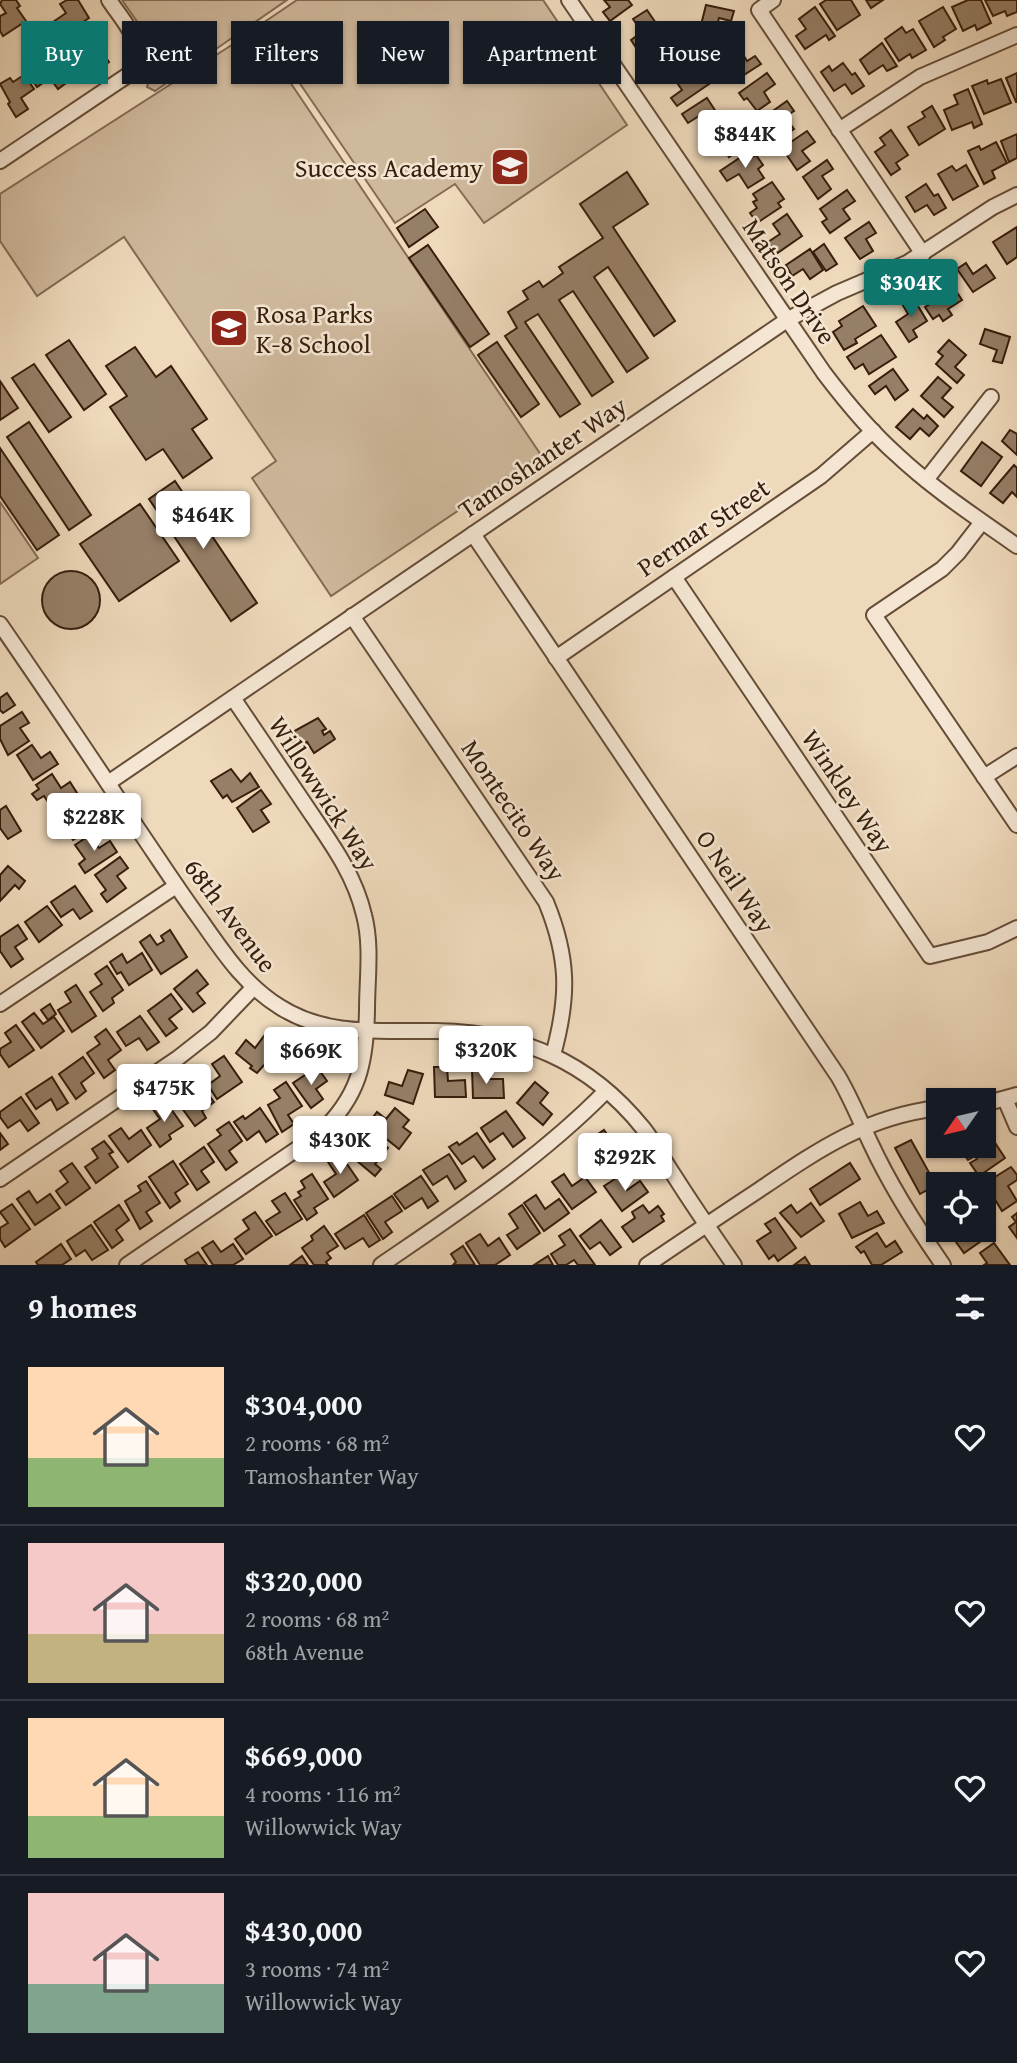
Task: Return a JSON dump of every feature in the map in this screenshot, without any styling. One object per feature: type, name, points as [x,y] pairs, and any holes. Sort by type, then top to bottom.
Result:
[{"type":"street","points":[[0,161],[128,75],[138,61],[135,39],[109,0]]},
{"type":"street","name":"Matson Drive","points":[[569,0],[824,373],[873,431],[926,480],[1017,546]]},
{"type":"street","points":[[774,0],[759,10],[923,254]]},
{"type":"street","points":[[839,130],[920,77],[1017,35]]},
{"type":"street","name":"Tamoshanter Way","points":[[108,783],[787,320],[836,293],[880,276],[923,254],[982,214],[1017,195]]},
{"type":"street","points":[[926,480],[991,397]]},
{"type":"street","name":"Permar Street","points":[[556,658],[821,476],[873,431]]},
{"type":"street","points":[[982,522],[942,569],[874,615],[1017,825]]},
{"type":"street","name":"O Neil Way","points":[[473,534],[838,1076],[905,1207],[943,1265]]},
{"type":"street","name":"Winkley Way","points":[[674,577],[930,956],[988,942],[1017,928]]},
{"type":"street","name":"Montecito Way","points":[[352,616],[546,902],[556,925],[565,970],[562,1021],[553,1055]]},
{"type":"street","name":"68th Avenue","points":[[0,624],[5,640],[108,783],[176,886],[238,973],[253,988],[282,1009],[327,1027],[366,1032],[433,1031],[488,1035],[553,1055],[584,1073],[606,1091],[645,1131],[734,1265]]},
{"type":"street","name":"Willowwick Way","points":[[127,1265],[319,1134],[348,1101],[363,1061],[368,941],[359,896],[340,857],[233,698]]},
{"type":"street","points":[[984,777],[1017,756]]},
{"type":"street","points":[[0,1004],[176,886]]},
{"type":"street","points":[[0,1179],[178,1058],[211,1032],[253,988]]},
{"type":"street","points":[[381,1265],[538,1154],[606,1091]]},
{"type":"street","points":[[1011,1097],[1017,1127]]},
{"type":"street","points":[[647,1265],[827,1144],[863,1126],[926,1110]]},
{"type":"shaded area","points":[[122,0],[287,0],[257,21],[231,21],[231,39],[217,48],[217,21],[136,21]]},
{"type":"shaded area","points":[[297,0],[543,0],[557,21],[463,21],[463,84],[599,84],[627,125],[484,223],[455,184],[395,223],[300,84],[343,84],[343,21],[266,21]]},
{"type":"shaded area","points":[[231,45],[231,84],[291,84],[541,455],[331,596],[252,478],[276,461],[124,237],[37,296],[0,241],[0,194],[171,84],[217,84],[217,54]]},
{"type":"shaded area","points":[[148,84],[165,84],[155,91],[147,87]]},
{"type":"shaded area","points":[[0,502],[38,558],[0,584]]},
{"type":"building","points":[[2,0],[16,0],[20,6],[17,8],[26,21],[21,21],[21,24],[3,36],[0,31],[0,16],[6,13],[0,4]]},
{"type":"building","points":[[67,0],[78,0],[89,18],[84,21],[54,21],[66,13],[60,4]]},
{"type":"building","points":[[604,0],[628,0],[632,5],[610,21],[603,12],[610,7]]},
{"type":"building","points":[[826,0],[851,0],[860,15],[837,30],[820,4]]},
{"type":"building","points":[[866,0],[883,0],[871,8]]},
{"type":"building","points":[[968,0],[981,0],[991,23],[977,30],[975,25],[963,31],[952,7]]},
{"type":"building","points":[[985,0],[1017,0],[1017,12],[1007,16],[1005,11],[993,16]]},
{"type":"building","points":[[706,5],[734,11],[731,21],[719,18],[718,21],[702,21]]},
{"type":"building","points":[[815,7],[835,36],[829,40],[826,35],[805,49],[796,36],[806,29],[799,19]]},
{"type":"building","points":[[943,7],[956,29],[934,47],[919,21]]},
{"type":"building","points":[[647,10],[654,21],[635,22],[633,19]]},
{"type":"building","points":[[902,27],[906,33],[913,29],[926,50],[912,58],[910,54],[899,61],[885,39]]},
{"type":"building","points":[[882,43],[897,66],[887,71],[883,65],[869,74],[860,60]]},
{"type":"building","points":[[755,56],[761,64],[745,74],[745,58],[747,61]]},
{"type":"building","points":[[843,63],[852,75],[855,73],[864,86],[852,94],[845,84],[834,91],[821,72],[829,66],[832,71]]},
{"type":"building","points":[[767,73],[775,84],[764,92],[770,102],[757,111],[747,98],[744,100],[739,93]]},
{"type":"building","points":[[1017,73],[1017,102],[1016,102],[1006,78]]},
{"type":"building","points":[[21,77],[21,84],[30,84],[34,89],[21,98],[28,109],[16,117],[0,84],[10,78],[13,82]]},
{"type":"building","points":[[1001,79],[1011,103],[984,114],[972,86],[987,80],[988,84]]},
{"type":"building","points":[[678,84],[709,84],[677,106],[671,98],[682,90]]},
{"type":"building","points":[[968,89],[982,124],[974,128],[972,122],[952,130],[944,110],[958,104],[954,95]]},
{"type":"building","points":[[707,98],[722,121],[708,129],[699,116],[688,123],[682,114]]},
{"type":"building","points":[[787,101],[794,111],[785,117],[794,129],[778,140],[763,118]]},
{"type":"building","points":[[932,106],[945,129],[919,145],[908,127],[925,117],[922,112]]},
{"type":"building","points":[[734,123],[744,138],[748,136],[752,142],[729,157],[723,147],[710,155],[702,144]]},
{"type":"building","points":[[891,130],[908,155],[896,163],[900,169],[891,175],[875,152],[885,145],[880,138]]},
{"type":"building","points":[[807,131],[815,142],[802,151],[810,161],[797,170],[782,148]]},
{"type":"building","points":[[1017,134],[1017,158],[1009,162],[1001,141]]},
{"type":"building","points":[[996,142],[1007,163],[992,171],[995,178],[984,184],[968,151],[979,146],[981,150]]},
{"type":"building","points":[[747,153],[750,158],[756,155],[763,165],[758,169],[764,178],[748,188],[739,174],[727,181],[720,171]]},
{"type":"building","points":[[827,160],[833,169],[822,176],[831,189],[818,199],[803,177]]},
{"type":"building","points":[[966,165],[978,186],[953,200],[938,174],[952,166],[956,171]]},
{"type":"building","points":[[627,172],[648,204],[613,227],[675,321],[654,336],[608,267],[594,277],[648,358],[627,372],[573,291],[559,300],[613,382],[592,396],[538,314],[525,322],[580,404],[560,417],[505,336],[517,328],[508,312],[528,299],[523,291],[539,281],[543,287],[563,273],[559,267],[603,238],[580,204]]},
{"type":"building","points":[[772,182],[784,199],[778,203],[781,207],[757,223],[750,213],[757,208],[753,202],[757,200],[753,194]]},
{"type":"building","points":[[926,184],[934,196],[938,194],[946,208],[934,215],[927,205],[915,212],[906,197]]},
{"type":"building","points":[[847,190],[855,201],[843,209],[850,219],[830,233],[822,222],[827,219],[820,209]]},
{"type":"building","points":[[425,209],[438,227],[409,247],[397,228]]},
{"type":"building","points":[[787,214],[802,236],[776,254],[768,242],[780,234],[773,224]]},
{"type":"building","points":[[869,222],[876,233],[866,239],[873,251],[860,259],[845,238]]},
{"type":"building","points":[[1017,227],[1017,257],[1007,264],[993,242]]},
{"type":"building","points":[[824,244],[837,264],[826,271],[813,252]]},
{"type":"building","points":[[428,245],[489,334],[470,347],[409,258]]},
{"type":"building","points":[[810,249],[823,270],[810,279],[803,269],[792,276],[786,265]]},
{"type":"building","points":[[966,263],[973,274],[986,265],[995,278],[973,292],[957,269]]},
{"type":"building","points":[[946,276],[962,300],[948,309],[952,315],[943,321],[939,315],[933,319],[925,307],[932,303],[929,299],[943,290],[937,282]]},
{"type":"building","points":[[912,296],[927,321],[913,330],[917,337],[909,342],[896,322],[908,314],[901,302]]},
{"type":"building","points":[[863,306],[876,326],[855,339],[857,343],[844,350],[833,332],[842,326],[839,321]]},
{"type":"building","points":[[985,329],[1010,337],[1002,363],[993,361],[997,350],[980,344]]},
{"type":"building","points":[[881,335],[896,357],[869,374],[863,364],[855,369],[847,357]]},
{"type":"building","points":[[69,340],[106,394],[84,410],[46,355]]},
{"type":"building","points":[[949,340],[966,355],[955,367],[964,375],[957,383],[936,364],[943,356],[938,352]]},
{"type":"building","points":[[497,342],[539,404],[521,417],[478,355]]},
{"type":"building","points":[[135,347],[156,377],[171,366],[207,419],[192,429],[212,458],[183,478],[163,449],[146,460],[110,407],[127,396],[106,366]]},
{"type":"building","points":[[34,364],[71,417],[49,432],[12,378]]},
{"type":"building","points":[[893,369],[908,390],[895,400],[886,386],[875,394],[869,386]]},
{"type":"building","points":[[938,377],[951,388],[942,398],[953,407],[944,417],[921,396]]},
{"type":"building","points":[[0,381],[18,408],[0,420]]},
{"type":"building","points":[[913,409],[924,419],[927,415],[938,426],[929,436],[920,428],[910,439],[896,427]]},
{"type":"building","points":[[29,422],[91,515],[69,530],[7,437]]},
{"type":"building","points":[[1010,430],[1017,434],[1017,455],[1002,441]]},
{"type":"building","points":[[982,442],[1002,457],[981,486],[961,471]]},
{"type":"building","points":[[0,448],[59,535],[37,550],[0,496]]},
{"type":"building","points":[[1014,465],[1017,468],[1017,497],[1012,492],[1003,503],[990,493]]},
{"type":"building","points":[[175,481],[257,603],[231,621],[149,499]]},
{"type":"building","points":[[140,504],[179,561],[119,601],[80,544]]},
{"type":"building","points":[[65,571],[77,571],[92,579],[100,594],[100,606],[92,621],[77,629],[65,629],[50,621],[42,606],[42,594],[50,579]]},
{"type":"building","points":[[7,693],[15,705],[3,713],[0,710],[0,698]]},
{"type":"building","points":[[22,712],[29,723],[20,728],[29,741],[8,755],[0,739],[0,726]]},
{"type":"building","points":[[318,718],[326,729],[322,731],[324,735],[330,731],[335,739],[314,753],[307,742],[297,749],[287,735]]},
{"type":"building","points":[[32,745],[41,758],[50,752],[58,764],[33,780],[17,755]]},
{"type":"building","points":[[231,769],[241,782],[250,773],[259,787],[232,802],[227,795],[223,798],[211,781]]},
{"type":"building","points":[[52,774],[61,788],[70,782],[77,793],[53,809],[44,796],[37,800],[32,794],[39,789],[36,785]]},
{"type":"building","points":[[261,790],[271,804],[261,810],[269,822],[253,832],[237,808]]},
{"type":"building","points":[[81,798],[88,809],[77,817],[87,831],[73,840],[56,816]]},
{"type":"building","points":[[6,806],[21,831],[8,839],[0,828],[0,810]]},
{"type":"building","points":[[90,835],[99,848],[110,841],[117,852],[85,873],[79,864],[85,859],[75,845]]},
{"type":"building","points":[[120,857],[128,868],[117,876],[126,888],[107,902],[101,894],[106,890],[95,875]]},
{"type":"building","points":[[8,866],[25,881],[19,889],[15,885],[0,901],[0,875]]},
{"type":"building","points":[[75,886],[92,911],[80,919],[73,909],[61,917],[51,902]]},
{"type":"building","points":[[47,906],[62,925],[39,942],[25,922]]},
{"type":"building","points":[[18,925],[27,939],[15,947],[23,959],[11,967],[0,951],[0,937]]},
{"type":"building","points":[[170,930],[187,957],[161,974],[140,942],[150,935],[157,945],[164,941],[161,936]]},
{"type":"building","points":[[142,953],[152,970],[129,985],[121,972],[117,974],[110,962],[122,954],[127,963]]},
{"type":"building","points":[[107,966],[123,990],[112,998],[114,1003],[103,1011],[90,992],[102,984],[95,974]]},
{"type":"building","points":[[197,970],[208,984],[197,993],[205,1003],[193,1012],[174,989]]},
{"type":"building","points":[[76,985],[96,1016],[72,1032],[58,1010],[71,1002],[65,992]]},
{"type":"building","points":[[171,994],[182,1009],[169,1019],[177,1028],[166,1036],[148,1011]]},
{"type":"building","points":[[50,1004],[56,1014],[48,1020],[41,1010]]},
{"type":"building","points":[[34,1013],[43,1024],[54,1017],[64,1031],[41,1048],[22,1022]]},
{"type":"building","points":[[140,1016],[159,1042],[147,1050],[139,1038],[126,1046],[117,1032]]},
{"type":"building","points":[[16,1025],[34,1050],[9,1067],[0,1054],[0,1049],[11,1042],[5,1033]]},
{"type":"building","points":[[106,1029],[121,1050],[108,1060],[115,1070],[104,1078],[87,1053],[100,1044],[95,1037]]},
{"type":"building","points":[[264,1036],[280,1049],[266,1067],[264,1065],[257,1073],[236,1053],[246,1040],[255,1048]]},
{"type":"building","points":[[224,1056],[242,1082],[217,1099],[208,1085],[220,1076],[212,1064]]},
{"type":"building","points":[[83,1057],[94,1073],[81,1083],[86,1091],[76,1099],[59,1074]]},
{"type":"building","points":[[317,1067],[327,1081],[316,1089],[323,1099],[311,1108],[293,1083]]},
{"type":"building","points":[[434,1067],[447,1067],[448,1081],[465,1080],[466,1097],[435,1097]]},
{"type":"building","points":[[472,1069],[485,1069],[486,1079],[503,1079],[504,1098],[473,1098]]},
{"type":"building","points":[[408,1070],[423,1074],[413,1104],[385,1095],[389,1082],[402,1086]]},
{"type":"building","points":[[52,1077],[68,1103],[57,1110],[51,1099],[36,1109],[26,1094]]},
{"type":"building","points":[[196,1078],[214,1102],[202,1111],[206,1118],[195,1126],[179,1104],[190,1096],[183,1087]]},
{"type":"building","points":[[286,1082],[302,1106],[288,1115],[294,1124],[282,1132],[268,1105],[280,1098],[274,1090]]},
{"type":"building","points":[[535,1082],[548,1093],[540,1103],[552,1114],[543,1125],[517,1103]]},
{"type":"building","points":[[21,1097],[39,1123],[28,1131],[20,1120],[8,1128],[0,1117],[0,1112]]},
{"type":"building","points":[[164,1099],[183,1126],[169,1135],[171,1139],[160,1147],[147,1128],[160,1119],[152,1108]]},
{"type":"building","points":[[260,1108],[278,1134],[266,1142],[259,1131],[247,1140],[234,1122],[243,1116],[245,1119]]},
{"type":"building","points":[[395,1108],[409,1120],[403,1127],[411,1133],[399,1149],[368,1124],[377,1112],[386,1119]]},
{"type":"building","points":[[506,1111],[525,1138],[513,1147],[503,1133],[490,1142],[481,1128]]},
{"type":"building","points":[[229,1122],[242,1141],[229,1151],[237,1162],[226,1170],[208,1144],[221,1135],[217,1130]]},
{"type":"building","points":[[121,1128],[129,1139],[141,1130],[151,1145],[128,1162],[109,1136]]},
{"type":"building","points":[[365,1129],[388,1148],[375,1164],[381,1169],[375,1176],[356,1160],[365,1149],[355,1141]]},
{"type":"building","points":[[604,1130],[627,1164],[612,1174],[588,1141]]},
{"type":"building","points":[[0,1133],[8,1144],[0,1150]]},
{"type":"building","points":[[477,1133],[495,1159],[483,1168],[474,1156],[462,1164],[449,1147],[457,1142],[459,1145]]},
{"type":"building","points":[[911,1140],[929,1172],[926,1172],[926,1191],[920,1194],[895,1148]]},
{"type":"building","points":[[104,1141],[113,1152],[109,1154],[118,1167],[96,1183],[85,1167],[98,1158],[92,1149]]},
{"type":"building","points":[[996,1144],[1005,1158],[985,1172],[976,1172],[970,1163],[977,1159],[996,1158]]},
{"type":"building","points":[[204,1147],[214,1162],[201,1171],[209,1182],[197,1190],[180,1164]]},
{"type":"building","points":[[340,1154],[358,1180],[334,1197],[324,1182],[336,1174],[328,1162]]},
{"type":"building","points":[[449,1154],[466,1181],[455,1189],[447,1176],[433,1185],[423,1170]]},
{"type":"building","points":[[173,1161],[188,1184],[175,1193],[180,1201],[170,1208],[149,1177]]},
{"type":"building","points":[[72,1163],[90,1188],[66,1205],[56,1191],[68,1182],[60,1171]]},
{"type":"building","points":[[850,1163],[860,1179],[820,1205],[810,1189]]},
{"type":"building","points":[[1011,1167],[1017,1175],[1017,1180],[1008,1186],[1017,1201],[1002,1211],[996,1201],[996,1176]]},
{"type":"building","points":[[312,1174],[328,1199],[314,1208],[317,1213],[307,1220],[294,1200],[301,1196],[298,1192],[305,1188],[301,1181]]},
{"type":"building","points":[[564,1174],[572,1186],[585,1177],[596,1192],[572,1209],[552,1182]]},
{"type":"building","points":[[421,1176],[438,1201],[428,1208],[422,1198],[405,1209],[394,1194]]},
{"type":"building","points":[[618,1177],[627,1190],[640,1181],[648,1192],[622,1211],[604,1186]]},
{"type":"building","points":[[146,1181],[160,1203],[146,1212],[152,1221],[140,1229],[125,1201],[141,1191],[138,1186]]},
{"type":"building","points":[[29,1191],[37,1203],[50,1194],[60,1208],[35,1225],[17,1199]]},
{"type":"building","points":[[285,1193],[302,1219],[276,1235],[266,1221],[280,1212],[272,1201]]},
{"type":"building","points":[[536,1195],[545,1209],[559,1199],[569,1213],[544,1231],[524,1203]]},
{"type":"building","points":[[392,1196],[402,1211],[385,1222],[392,1232],[383,1239],[366,1213]]},
{"type":"building","points":[[860,1202],[868,1216],[877,1211],[884,1223],[852,1238],[839,1214]]},
{"type":"building","points":[[811,1203],[824,1221],[801,1237],[780,1213],[791,1205],[797,1213]]},
{"type":"building","points":[[12,1204],[30,1229],[5,1247],[0,1239],[0,1228],[8,1223],[0,1212]]},
{"type":"building","points":[[119,1205],[129,1220],[116,1230],[123,1240],[112,1248],[94,1222]]},
{"type":"building","points":[[522,1205],[540,1233],[517,1249],[507,1235],[518,1228],[509,1214]]},
{"type":"building","points":[[643,1205],[649,1213],[658,1206],[664,1214],[661,1216],[664,1221],[633,1242],[622,1227],[635,1218],[632,1212]]},
{"type":"building","points":[[255,1212],[272,1236],[246,1254],[235,1239],[249,1229],[243,1220]]},
{"type":"building","points":[[1017,1213],[1017,1238],[1009,1227],[1016,1222],[1012,1217]]},
{"type":"building","points":[[364,1215],[380,1240],[369,1247],[363,1238],[345,1249],[335,1234]]},
{"type":"building","points":[[775,1218],[796,1248],[778,1261],[774,1255],[769,1259],[757,1241],[771,1232],[765,1224]]},
{"type":"building","points":[[601,1220],[621,1247],[610,1255],[600,1242],[590,1249],[580,1236]]},
{"type":"building","points":[[91,1225],[108,1250],[92,1260],[85,1250],[76,1256],[67,1241]]},
{"type":"building","points":[[324,1226],[338,1246],[327,1253],[331,1258],[326,1262],[328,1265],[314,1265],[302,1248],[313,1240],[311,1236]]},
{"type":"building","points":[[570,1229],[595,1265],[578,1265],[574,1260],[566,1265],[558,1265],[551,1254],[565,1245],[559,1236]]},
{"type":"building","points":[[877,1233],[886,1247],[895,1241],[902,1252],[881,1265],[872,1265],[864,1251],[861,1253],[856,1247]]},
{"type":"building","points":[[480,1234],[488,1246],[499,1238],[510,1255],[495,1265],[480,1265],[466,1243]]},
{"type":"building","points":[[213,1241],[221,1252],[233,1244],[243,1259],[233,1265],[213,1265],[202,1248]]},
{"type":"building","points":[[956,1242],[980,1242],[964,1253]]},
{"type":"building","points":[[994,1243],[1010,1265],[984,1265],[987,1263],[980,1253]]},
{"type":"building","points":[[61,1244],[71,1259],[62,1265],[38,1265],[36,1262]]},
{"type":"building","points":[[463,1246],[475,1265],[453,1265],[456,1262],[451,1254]]},
{"type":"building","points":[[198,1252],[207,1265],[188,1265],[185,1260]]},
{"type":"building","points":[[302,1256],[308,1265],[290,1265]]},
{"type":"building","points":[[548,1256],[553,1265],[534,1265]]},
{"type":"building","points":[[805,1257],[810,1265],[794,1265]]},
{"type":"place","name":"Success Academy","points":[[510,167]]},
{"type":"place","name":"Rosa Parks K-8 School","points":[[229,328]]}]
